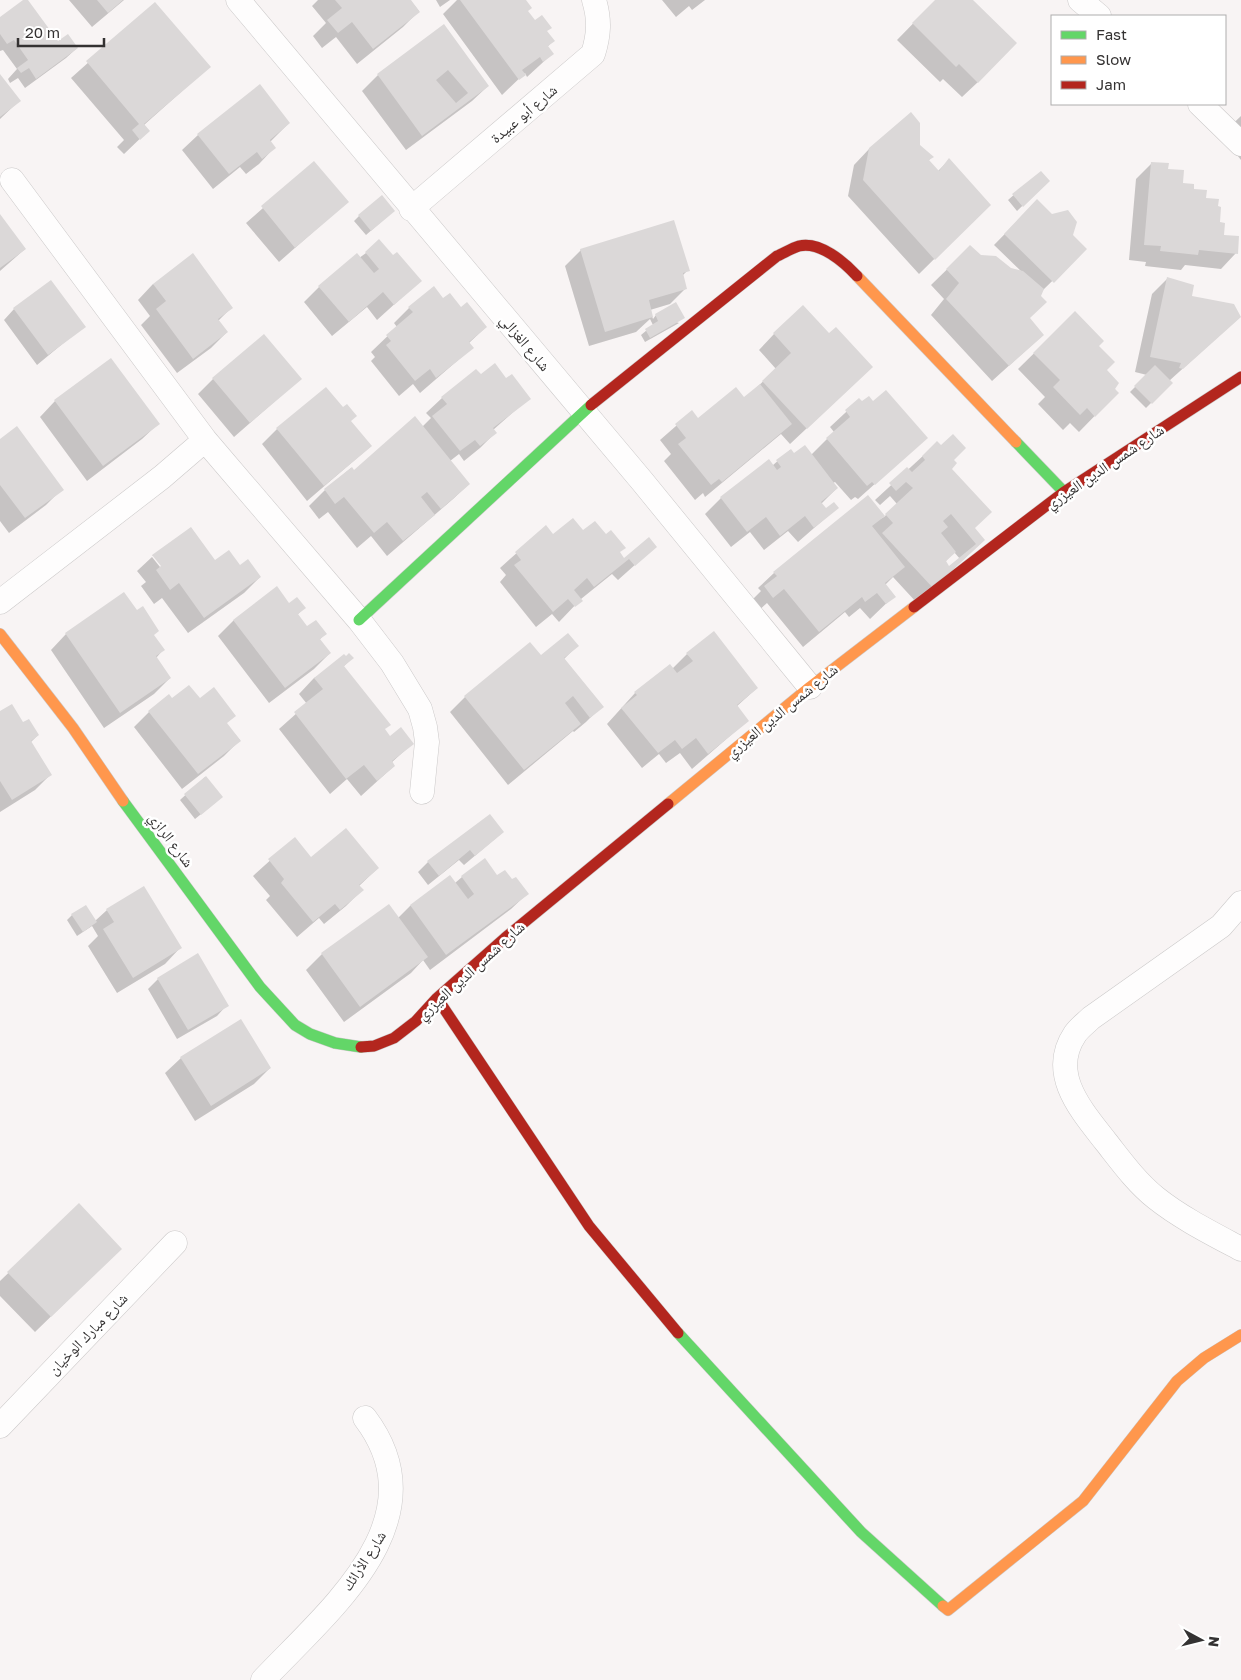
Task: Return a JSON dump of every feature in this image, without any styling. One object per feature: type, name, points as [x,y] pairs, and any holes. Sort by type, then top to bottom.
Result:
[{"type":"street","name":"شارع الغزالي","points":[[238,0],[411,209],[583,411],[810,688]]},
{"type":"street","name":"شارع أبو عبيدة","points":[[411,209],[593,54],[599,35],[599,15],[594,0]]},
{"type":"street","points":[[1080,0],[1098,15]]},
{"type":"street","points":[[1201,105],[1241,144]]},
{"type":"street","points":[[12,180],[205,440],[359,620],[392,662],[420,709],[427,742],[422,792]]},
{"type":"street","points":[[359,620],[583,411],[682,334],[777,256],[800,246],[817,247],[830,254],[852,271],[1064,492]]},
{"type":"street","name":"شارع شمس الدين العيزري","points":[[335,1042],[358,1047],[385,1043],[416,1021],[437,998],[505,938],[810,688],[1064,492],[1241,377]]},
{"type":"street","points":[[0,602],[162,476],[205,440]]},
{"type":"street","name":"شارع الرازي","points":[[0,634],[74,728],[130,811],[260,987],[295,1025],[310,1034],[335,1042]]},
{"type":"street","points":[[1241,904],[1221,926],[1091,1018],[1075,1034],[1066,1052],[1066,1080],[1076,1104],[1126,1167],[1157,1199],[1241,1249]]},
{"type":"street","points":[[437,998],[589,1226],[656,1310],[861,1532],[901,1570],[948,1610],[1083,1501],[1177,1380],[1204,1358],[1241,1335]]},
{"type":"street","name":"شارع مبارك الوخيان","points":[[0,1426],[175,1243]]},
{"type":"street","name":"شارع الأرائك","points":[[263,1680],[351,1586],[370,1558],[386,1527],[392,1504],[392,1479],[386,1452],[377,1434],[365,1418]]},
{"type":"building","points":[[23,0],[28,0],[58,41],[68,34],[78,48],[36,79],[29,68],[21,73],[17,68],[28,60],[14,40],[7,44],[0,34],[0,17]]},
{"type":"building","points":[[97,0],[123,0],[108,13]]},
{"type":"building","points":[[335,0],[411,0],[420,12],[373,49],[352,22],[338,33],[327,20],[342,8]]},
{"type":"building","points":[[460,0],[526,0],[532,8],[528,11],[535,20],[542,15],[552,28],[547,31],[555,41],[548,46],[554,54],[543,62],[540,57],[522,70],[526,75],[519,80]]},
{"type":"building","points":[[935,0],[973,0],[1017,43],[978,83],[959,64],[956,67],[912,23]]},
{"type":"building","points":[[155,2],[211,67],[144,124],[150,131],[140,140],[132,130],[139,124],[86,61]]},
{"type":"building","points":[[444,24],[489,86],[422,136],[377,74]],"holes":[[[448,70],[468,93],[456,103],[436,80]]]},
{"type":"building","points":[[0,74],[21,101],[0,117]]},
{"type":"building","points":[[260,84],[290,123],[270,140],[276,148],[262,159],[257,152],[229,174],[197,134]]},
{"type":"building","points":[[911,112],[920,123],[920,145],[934,157],[929,160],[939,171],[949,158],[991,205],[935,260],[863,180],[869,148]]},
{"type":"building","points":[[314,161],[349,202],[295,248],[261,206]]},
{"type":"building","points":[[1151,162],[1169,163],[1168,169],[1184,170],[1183,183],[1194,184],[1194,189],[1207,190],[1206,198],[1219,199],[1218,206],[1221,207],[1220,222],[1225,223],[1224,235],[1239,236],[1238,254],[1199,250],[1198,255],[1160,251],[1161,246],[1144,245]]},
{"type":"building","points":[[1041,171],[1050,181],[1023,207],[1012,194]]},
{"type":"building","points":[[382,195],[395,211],[371,231],[358,215]]},
{"type":"building","points":[[1037,199],[1052,214],[1068,210],[1077,222],[1073,235],[1087,249],[1054,283],[1004,234]]},
{"type":"building","points":[[0,214],[26,249],[0,268]]},
{"type":"building","points":[[674,220],[690,271],[683,273],[687,289],[649,300],[653,317],[605,332],[580,249]]},
{"type":"building","points":[[379,239],[393,255],[397,252],[422,281],[394,305],[383,292],[349,322],[318,286],[357,253],[374,273],[379,269],[365,252]]},
{"type":"building","points":[[970,245],[981,255],[996,256],[1011,268],[1023,271],[1044,289],[1041,296],[1047,302],[1030,318],[1044,335],[1009,366],[946,299],[959,283],[946,269]]},
{"type":"building","points":[[193,253],[233,308],[218,319],[228,332],[193,359],[156,309],[166,301],[153,284]]},
{"type":"building","points":[[1167,277],[1194,285],[1192,296],[1234,304],[1241,317],[1183,369],[1179,368],[1181,363],[1150,357]]},
{"type":"building","points":[[51,280],[86,327],[48,355],[13,308]]},
{"type":"building","points":[[434,286],[443,298],[450,293],[461,307],[467,302],[487,327],[469,342],[474,348],[436,378],[430,369],[415,381],[386,345],[391,341],[386,335],[413,312],[408,307]]},
{"type":"building","points":[[676,302],[685,318],[650,338],[645,329],[658,321],[655,314]]},
{"type":"building","points":[[803,305],[829,333],[836,327],[873,367],[807,429],[762,381],[791,353],[773,333]]},
{"type":"building","points":[[1075,311],[1104,341],[1099,346],[1115,362],[1107,370],[1119,383],[1115,389],[1119,393],[1095,417],[1087,408],[1080,415],[1053,387],[1060,380],[1033,353]]},
{"type":"building","points":[[264,334],[302,379],[250,423],[212,378]]},
{"type":"building","points":[[111,358],[160,424],[103,466],[54,400]]},
{"type":"building","points":[[495,363],[506,378],[512,374],[531,399],[493,428],[497,433],[480,446],[475,440],[460,451],[432,416],[447,404],[441,397],[476,369],[481,374]]},
{"type":"building","points":[[1155,365],[1173,383],[1152,404],[1134,386]]},
{"type":"building","points":[[760,384],[792,424],[722,482],[719,479],[711,485],[678,444],[686,438],[675,424],[692,410],[698,418],[736,387],[744,397]]},
{"type":"building","points":[[326,387],[343,407],[347,404],[357,416],[351,421],[372,446],[324,486],[276,428]]},
{"type":"building","points":[[886,390],[928,438],[875,485],[872,482],[867,486],[826,438],[850,417],[845,410],[859,398],[862,401],[869,396],[873,401]]},
{"type":"building","points":[[415,416],[470,484],[441,509],[427,492],[421,497],[435,515],[403,541],[387,522],[374,533],[344,497],[335,504],[324,489],[352,467],[354,470]]},
{"type":"building","points":[[17,426],[64,490],[25,518],[0,485],[0,439]]},
{"type":"building","points":[[953,434],[966,448],[954,460],[957,463],[952,469],[992,512],[975,528],[985,540],[933,588],[882,533],[893,523],[885,514],[913,488],[906,482],[896,491],[889,483],[907,467],[912,472],[925,460],[922,456],[937,441],[941,445]],"holes":[[[951,514],[976,544],[949,566],[946,561],[956,552],[941,533],[948,527],[943,521]]]},
{"type":"building","points":[[805,445],[838,488],[821,502],[826,508],[834,502],[839,508],[814,528],[805,516],[780,536],[766,517],[747,532],[720,497],[769,459],[777,470],[781,467],[776,460],[791,449],[794,453]]},
{"type":"building","points":[[868,495],[885,516],[872,526],[905,567],[885,583],[896,597],[886,604],[877,593],[865,602],[862,597],[819,632],[784,589],[773,598],[764,586],[777,576],[773,572]]},
{"type":"building","points":[[573,518],[583,530],[595,521],[606,534],[611,530],[626,548],[620,552],[624,558],[649,537],[657,547],[635,566],[629,559],[594,587],[587,578],[574,590],[583,601],[575,607],[568,599],[553,612],[514,565],[521,560],[515,552],[546,525],[553,534]]},
{"type":"building","points":[[191,527],[215,560],[229,550],[240,565],[248,559],[261,577],[204,618],[179,583],[170,590],[156,570],[161,566],[152,555]]},
{"type":"building","points":[[277,586],[289,603],[297,597],[306,608],[298,614],[307,626],[316,620],[327,634],[320,639],[331,653],[285,688],[233,620]]},
{"type":"building","points":[[124,592],[137,610],[143,606],[159,631],[154,635],[165,650],[156,656],[171,678],[120,713],[65,633]]},
{"type":"building","points":[[714,631],[758,688],[737,705],[749,721],[708,754],[696,738],[682,749],[675,740],[658,753],[621,708],[637,695],[634,692],[670,664],[677,673],[693,661],[686,653]]},
{"type":"building","points":[[568,633],[579,646],[564,658],[604,707],[590,718],[573,696],[565,703],[581,724],[524,770],[464,696],[530,642],[541,655]]},
{"type":"building","points":[[349,653],[354,658],[344,666],[391,725],[385,729],[390,736],[401,727],[414,744],[392,761],[395,766],[377,781],[364,765],[346,779],[294,712],[323,689],[314,678],[344,654],[346,656]]},
{"type":"building","points":[[189,685],[200,698],[214,687],[236,716],[227,723],[241,741],[198,774],[148,711],[169,694],[172,698]]},
{"type":"building","points":[[12,704],[23,722],[29,719],[39,735],[31,741],[52,775],[12,800],[0,781],[0,711]]},
{"type":"building","points":[[206,776],[223,797],[201,815],[184,794]]},
{"type":"building","points":[[490,814],[504,832],[475,856],[470,850],[439,876],[427,861]]},
{"type":"building","points":[[346,828],[379,868],[359,885],[364,890],[340,910],[335,904],[313,922],[281,883],[284,879],[268,859],[295,837],[311,857]]},
{"type":"building","points":[[485,858],[497,875],[505,870],[512,879],[516,877],[529,894],[446,955],[410,905],[450,875],[468,899],[474,894],[461,876]]},
{"type":"building","points":[[144,886],[182,948],[133,978],[103,929],[114,922],[106,909]]},
{"type":"building","points":[[389,904],[428,957],[360,1007],[321,953]]},
{"type":"building","points":[[86,905],[97,922],[83,932],[71,914]]},
{"type":"building","points":[[198,953],[229,1006],[188,1030],[157,978]]},
{"type":"building","points":[[241,1019],[271,1068],[211,1106],[180,1057]]},
{"type":"building","points":[[79,1203],[122,1249],[51,1317],[7,1272]]},
{"type":"traffic: fast","points":[[359,620],[591,405]]},
{"type":"traffic: fast","points":[[1016,442],[1064,492]]},
{"type":"traffic: fast","points":[[123,801],[260,987],[295,1025],[310,1034],[335,1043],[361,1047]]},
{"type":"traffic: fast","points":[[678,1333],[861,1532],[943,1606]]},
{"type":"traffic: slow","points":[[857,276],[1016,442]]},
{"type":"traffic: slow","points":[[668,804],[810,687],[914,607]]},
{"type":"traffic: slow","points":[[0,634],[73,728],[123,801]]},
{"type":"traffic: slow","points":[[943,1606],[948,1610],[1083,1501],[1177,1381],[1204,1358],[1241,1335]]},
{"type":"traffic: jam","points":[[591,405],[777,256],[791,249],[807,245],[823,250],[838,259],[857,276]]},
{"type":"traffic: jam","points":[[914,607],[1064,492],[1241,377]]},
{"type":"traffic: jam","points":[[361,1047],[374,1046],[394,1038],[416,1021],[437,998],[505,938],[668,804]]},
{"type":"traffic: jam","points":[[437,998],[589,1226],[678,1333]]}]
